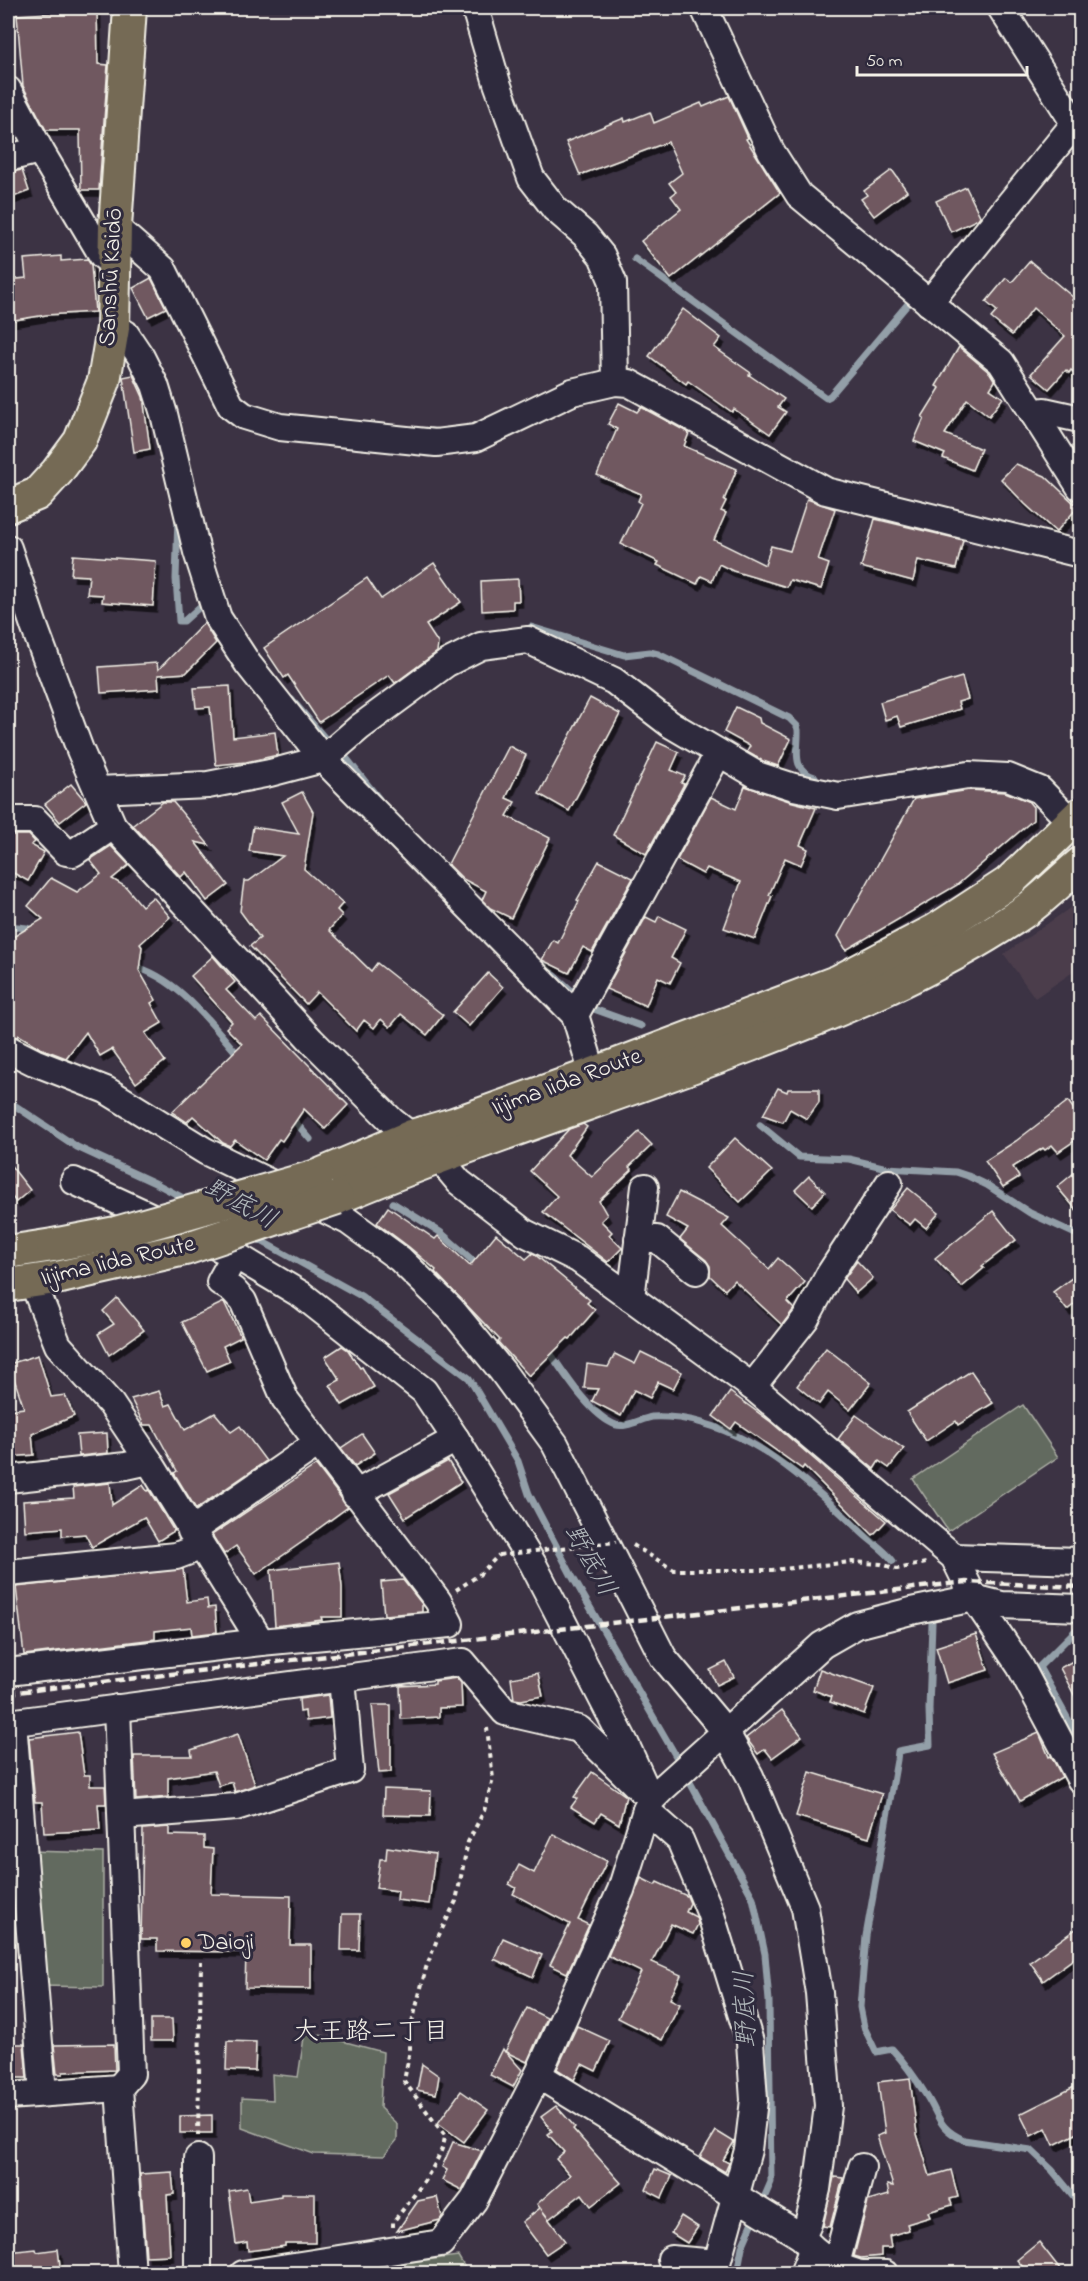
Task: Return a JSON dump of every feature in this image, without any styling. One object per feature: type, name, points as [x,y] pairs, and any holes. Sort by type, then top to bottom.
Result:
[{"type":"main road","name":"Sanshū Kaidō","points":[[8,506],[37,494],[57,472],[80,441],[104,381],[113,328],[115,227],[130,8]]},
{"type":"main road","name":"Iijima Iida Route","points":[[35,1281],[185,1249],[327,1187],[412,1136],[454,1124],[593,1074],[839,981],[927,935],[1008,883],[1077,822]]},
{"type":"main road","name":"Iijima Iida Route","points":[[8,1252],[54,1245],[402,1171],[630,1090],[875,996],[959,952],[1027,910],[1080,864]]},
{"type":"street","points":[[476,8],[497,83],[531,178],[555,209],[585,235],[602,256],[613,282],[615,382]]},
{"type":"street","points":[[704,8],[771,151],[799,195],[1001,362],[1080,487]]},
{"type":"street","points":[[929,303],[1078,121],[1001,8]]},
{"type":"street","points":[[8,90],[40,150],[102,255],[115,266]]},
{"type":"street","points":[[8,158],[40,150]]},
{"type":"street","points":[[115,227],[163,269],[231,406],[244,416],[280,427],[436,443],[476,438],[572,392],[615,382],[629,383],[826,491],[1080,554]]},
{"type":"street","points":[[113,328],[125,333],[141,357],[155,385],[197,552],[218,618],[248,664],[323,759],[414,842],[575,1015],[593,1074]]},
{"type":"street","points":[[1033,413],[1044,411],[1080,419]]},
{"type":"street","points":[[8,548],[42,647],[113,826],[311,1040],[392,1120],[439,1158],[459,1182],[525,1233],[578,1259],[752,1387],[954,1557],[974,1598],[1020,1666],[1080,1779]]},
{"type":"street","points":[[98,790],[208,785],[323,759],[360,727],[447,663],[481,646],[528,640],[614,681],[670,724],[757,775],[794,787],[838,796],[968,775],[1008,777],[1040,790],[1077,822]]},
{"type":"street","points":[[575,1015],[718,754]]},
{"type":"street","points":[[8,820],[35,820],[66,852],[73,853],[113,826]]},
{"type":"street","points":[[8,1049],[34,1062],[106,1090],[205,1151],[348,1221],[400,1259],[452,1309],[502,1371],[555,1444],[663,1657],[716,1739],[750,1776],[805,1908],[819,1993],[828,2106],[817,2189],[808,2224],[801,2239],[803,2274]]},
{"type":"street","points":[[74,1181],[235,1255],[302,1295],[424,1391],[533,1564],[653,1800],[680,1840],[710,1912],[750,2042],[754,2100],[748,2150],[740,2200],[716,2268],[671,2259]]},
{"type":"street","points":[[752,1387],[807,1318],[829,1275],[889,1183]]},
{"type":"street","points":[[631,1298],[645,1187]]},
{"type":"street","points":[[638,1239],[657,1239],[696,1271]]},
{"type":"street","points":[[8,1672],[261,1642],[450,1624],[438,1601],[285,1399],[243,1301],[233,1290],[220,1282],[235,1255]]},
{"type":"street","points":[[35,1281],[38,1295],[58,1345],[111,1404],[261,1642]]},
{"type":"street","points":[[355,1494],[456,1439]]},
{"type":"street","points":[[8,1573],[176,1556],[316,1442]]},
{"type":"street","points":[[8,1479],[126,1466],[149,1461]]},
{"type":"street","points":[[954,1557],[1080,1561]]},
{"type":"street","points":[[243,2274],[441,2243],[474,2200],[538,2075],[621,1890],[653,1800],[716,1739],[822,1645],[857,1625],[974,1598],[1002,1605],[1080,1608]]},
{"type":"street","points":[[43,2093],[10,1722],[464,1662],[505,1712],[579,1729],[653,1800]]},
{"type":"street","points":[[122,1816],[236,1807],[350,1770],[342,1677]]},
{"type":"street","points":[[117,1708],[131,2074],[119,2088],[132,2274]]},
{"type":"street","points":[[538,2075],[740,2200],[836,2264],[857,2273],[885,2274]]},
{"type":"street","points":[[8,2096],[119,2088]]},
{"type":"street","points":[[198,2157],[198,2274]]},
{"type":"street","points":[[836,2264],[862,2167]]},
{"type":"path","points":[[626,1541],[674,1570],[772,1570],[852,1562],[881,1564],[897,1569],[954,1557]]},
{"type":"path","points":[[479,1575],[499,1554],[616,1542]]},
{"type":"path","points":[[392,2251],[393,2222],[420,2186],[444,2145],[445,2136],[404,2081],[410,2050],[410,2031],[426,1968],[456,1900],[468,1842],[484,1812],[493,1779],[490,1740],[485,1721]]},
{"type":"path","points":[[198,2157],[201,1962]]},
{"type":"shaded area","points":[[1080,901],[1080,967],[1035,998],[1004,954]]},
{"type":"green space","points":[[1023,1405],[1058,1457],[948,1531],[913,1479]]},
{"type":"green space","points":[[29,1851],[103,1853],[103,1987],[39,1986]]},
{"type":"green space","points":[[305,2031],[383,2052],[380,2108],[397,2124],[397,2140],[384,2156],[314,2154],[242,2128],[242,2098],[273,2100],[272,2074],[298,2077]]},
{"type":"green space","points":[[458,2256],[468,2273],[315,2274]]},
{"type":"building","points":[[97,10],[98,64],[108,65],[99,190],[81,190],[80,130],[46,130],[23,86],[17,15]]},
{"type":"building","points":[[729,96],[748,138],[746,139],[780,193],[671,279],[641,241],[681,209],[671,196],[676,192],[669,183],[682,173],[668,142],[580,175],[566,142],[624,118],[625,122],[650,112],[654,123],[701,103],[703,107]]},
{"type":"building","points":[[22,170],[29,191],[8,199],[8,173]]},
{"type":"building","points":[[892,170],[907,191],[874,216],[861,199],[867,195],[864,191]]},
{"type":"building","points":[[966,187],[980,216],[951,232],[936,201]]},
{"type":"building","points":[[61,256],[61,261],[87,259],[91,265],[95,312],[46,315],[8,321],[8,280],[26,278],[24,259]]},
{"type":"building","points":[[1030,261],[1074,298],[1072,300],[1080,308],[1080,378],[1071,370],[1069,373],[1066,370],[1049,389],[1031,374],[1065,336],[1033,308],[1012,335],[991,318],[997,311],[986,302],[1006,278],[1012,282]]},
{"type":"building","points":[[151,278],[166,308],[148,317],[133,288]]},
{"type":"building","points":[[683,309],[721,338],[714,347],[784,399],[778,407],[786,412],[770,434],[734,409],[732,412],[688,381],[686,384],[649,356]]},
{"type":"building","points":[[959,347],[990,373],[995,381],[990,389],[1003,398],[989,416],[967,399],[945,434],[981,449],[972,470],[943,458],[945,454],[914,441],[924,418],[922,417],[940,388],[936,386]]},
{"type":"building","points":[[133,375],[143,397],[150,449],[134,452],[123,377]]},
{"type":"building","points":[[619,403],[637,412],[641,407],[689,433],[684,446],[737,469],[721,511],[726,513],[714,540],[765,565],[771,546],[790,551],[807,499],[835,509],[818,560],[829,564],[821,589],[790,580],[787,587],[733,571],[719,564],[712,581],[701,576],[697,584],[657,565],[659,562],[621,544],[641,503],[638,501],[641,494],[597,475],[617,429],[608,424]]},
{"type":"building","points":[[1016,464],[1045,476],[1078,507],[1056,532],[1001,479]]},
{"type":"building","points":[[875,519],[963,540],[956,569],[918,560],[913,581],[861,567]]},
{"type":"building","points":[[73,555],[156,561],[153,606],[102,602],[103,595],[87,594],[89,576],[71,575]]},
{"type":"building","points":[[434,563],[461,602],[426,625],[438,643],[437,652],[395,683],[389,675],[319,722],[288,675],[284,678],[264,648],[367,578],[381,599]]},
{"type":"building","points":[[518,579],[519,601],[513,601],[513,609],[482,611],[481,581]]},
{"type":"building","points":[[204,623],[216,643],[186,673],[158,675],[159,689],[101,693],[99,667],[157,663],[158,670]]},
{"type":"building","points":[[962,677],[968,699],[958,702],[960,709],[901,727],[897,716],[885,720],[880,702]]},
{"type":"building","points":[[230,686],[233,737],[275,732],[278,755],[246,762],[216,765],[210,707],[196,708],[194,688]]},
{"type":"building","points":[[590,698],[620,714],[569,811],[539,794]]},
{"type":"building","points":[[736,707],[759,718],[760,723],[791,739],[778,766],[747,752],[750,746],[724,732]]},
{"type":"building","points":[[657,742],[679,752],[671,770],[685,776],[681,783],[684,784],[646,854],[613,835]]},
{"type":"building","points":[[509,746],[526,755],[506,798],[515,802],[507,816],[550,838],[511,918],[490,908],[482,900],[486,891],[463,879],[448,864]]},
{"type":"building","points":[[71,784],[86,802],[60,822],[45,804]]},
{"type":"building","points":[[745,786],[816,808],[800,845],[808,849],[801,865],[785,858],[769,895],[772,896],[755,939],[724,928],[741,882],[707,868],[703,874],[677,860],[711,797],[736,809]]},
{"type":"building","points":[[969,790],[1005,792],[1028,801],[1033,807],[1033,820],[957,885],[846,950],[838,936],[914,799]]},
{"type":"building","points":[[302,792],[313,812],[304,869],[343,903],[337,910],[342,915],[329,930],[371,971],[377,963],[443,1015],[427,1035],[401,1014],[390,1027],[381,1019],[374,1028],[364,1020],[356,1031],[317,992],[306,1004],[250,946],[260,938],[240,911],[244,881],[249,881],[283,856],[249,851],[253,827],[299,834],[282,802]]},
{"type":"building","points":[[163,802],[173,802],[209,845],[195,842],[228,885],[207,901],[186,872],[181,877],[133,825]]},
{"type":"building","points":[[8,835],[29,835],[35,842],[31,845],[44,852],[28,881],[8,870]]},
{"type":"building","points":[[111,846],[129,865],[112,879],[126,887],[142,906],[153,897],[170,917],[140,944],[142,947],[139,970],[156,1000],[151,1003],[162,1023],[145,1033],[165,1061],[136,1083],[112,1049],[100,1056],[86,1032],[66,1058],[40,1048],[19,1035],[18,1037],[8,1034],[8,940],[43,919],[28,906],[51,878],[77,892],[101,874],[90,860]]},
{"type":"building","points":[[599,861],[633,878],[592,952],[583,947],[569,973],[542,960],[553,940],[558,943],[579,901],[577,900]]},
{"type":"building","points":[[659,916],[686,929],[671,958],[680,963],[670,983],[658,977],[646,1006],[606,989],[646,917],[656,922]]},
{"type":"building","points":[[213,956],[235,982],[226,990],[256,1021],[261,1016],[348,1105],[325,1129],[304,1109],[282,1141],[279,1139],[264,1160],[235,1140],[230,1146],[223,1143],[193,1116],[187,1122],[172,1112],[242,1044],[226,1028],[232,1022],[191,976]]},
{"type":"building","points":[[488,973],[503,987],[469,1026],[453,1012]]},
{"type":"building","points":[[778,1088],[787,1092],[788,1089],[819,1089],[819,1102],[807,1119],[790,1109],[783,1122],[763,1115]]},
{"type":"building","points":[[1068,1101],[1080,1118],[1080,1137],[1058,1152],[1052,1145],[1045,1150],[1043,1148],[1013,1167],[1019,1177],[1003,1187],[985,1161],[1016,1141]]},
{"type":"building","points":[[583,1124],[587,1127],[567,1155],[592,1177],[639,1132],[652,1145],[629,1167],[632,1170],[599,1201],[607,1215],[601,1221],[612,1232],[609,1235],[622,1248],[608,1262],[543,1212],[557,1196],[530,1171],[569,1129]]},
{"type":"building","points":[[735,1138],[772,1171],[740,1202],[706,1168]]},
{"type":"building","points":[[8,1162],[30,1190],[16,1202],[8,1192]]},
{"type":"building","points":[[1080,1168],[1080,1214],[1057,1187]]},
{"type":"building","points":[[809,1176],[825,1192],[812,1206],[795,1190]]},
{"type":"building","points":[[908,1188],[939,1213],[926,1228],[915,1219],[910,1225],[890,1210]]},
{"type":"building","points":[[679,1192],[729,1218],[722,1226],[769,1269],[778,1258],[805,1282],[787,1302],[794,1309],[782,1325],[734,1280],[725,1290],[710,1276],[710,1266],[706,1260],[680,1239],[688,1229],[666,1217]]},
{"type":"building","points":[[388,1207],[435,1239],[438,1236],[470,1266],[496,1234],[526,1259],[533,1253],[590,1300],[587,1303],[595,1310],[570,1339],[568,1338],[529,1376],[498,1342],[500,1340],[435,1272],[436,1270],[377,1223]]},
{"type":"building","points":[[993,1211],[1016,1240],[982,1266],[984,1268],[962,1287],[935,1258]]},
{"type":"building","points":[[857,1261],[873,1278],[856,1293],[844,1279]]},
{"type":"building","points":[[1080,1272],[1080,1300],[1067,1310],[1053,1292]]},
{"type":"building","points":[[117,1298],[144,1330],[109,1355],[98,1334],[114,1324],[103,1311]]},
{"type":"building","points":[[224,1302],[241,1337],[223,1346],[230,1361],[207,1371],[182,1322]]},
{"type":"building","points":[[342,1346],[348,1350],[360,1368],[362,1367],[374,1387],[342,1405],[330,1385],[340,1380],[325,1357]]},
{"type":"building","points":[[826,1348],[871,1383],[850,1410],[828,1392],[819,1404],[797,1386]]},
{"type":"building","points":[[641,1352],[682,1372],[673,1389],[658,1382],[650,1398],[634,1390],[621,1416],[592,1401],[598,1389],[584,1388],[587,1364],[608,1367],[615,1354],[635,1364]]},
{"type":"building","points":[[38,1355],[51,1397],[65,1395],[74,1416],[32,1434],[34,1455],[8,1457],[8,1410],[24,1408],[9,1364]]},
{"type":"building","points":[[971,1371],[993,1403],[958,1425],[956,1421],[926,1441],[907,1412]]},
{"type":"building","points":[[159,1391],[165,1406],[171,1404],[185,1430],[215,1413],[231,1432],[240,1426],[266,1461],[196,1509],[174,1473],[177,1471],[152,1425],[144,1425],[131,1399]]},
{"type":"building","points":[[730,1392],[771,1422],[886,1521],[873,1535],[804,1466],[802,1469],[736,1422],[731,1429],[713,1416]]},
{"type":"building","points":[[856,1415],[904,1449],[889,1468],[879,1461],[874,1469],[838,1439]]},
{"type":"building","points":[[107,1433],[108,1453],[79,1456],[77,1435]]},
{"type":"building","points":[[362,1434],[375,1453],[355,1466],[341,1448]]},
{"type":"building","points":[[448,1461],[461,1482],[405,1518],[389,1493]]},
{"type":"building","points":[[316,1465],[348,1507],[256,1574],[236,1546],[224,1554],[212,1535]]},
{"type":"building","points":[[110,1483],[112,1505],[143,1485],[147,1491],[149,1490],[174,1531],[158,1541],[144,1517],[92,1547],[85,1534],[62,1536],[62,1528],[25,1531],[23,1501],[74,1498],[73,1487]]},
{"type":"building","points":[[339,1562],[342,1617],[321,1617],[322,1620],[275,1626],[271,1570]]},
{"type":"building","points":[[183,1569],[187,1602],[207,1599],[208,1608],[215,1607],[217,1632],[192,1635],[191,1627],[155,1631],[155,1639],[24,1655],[16,1587]]},
{"type":"building","points":[[403,1580],[422,1604],[422,1612],[384,1615],[381,1582]]},
{"type":"building","points":[[976,1634],[988,1670],[947,1683],[936,1647]]},
{"type":"building","points":[[1080,1657],[1080,1706],[1060,1668]]},
{"type":"building","points":[[726,1662],[734,1677],[717,1685],[710,1670]]},
{"type":"building","points":[[820,1669],[874,1688],[864,1714],[830,1702],[832,1697],[813,1690]]},
{"type":"building","points":[[538,1673],[543,1696],[514,1699],[511,1678]]},
{"type":"building","points":[[457,1678],[461,1683],[462,1707],[439,1708],[439,1717],[401,1719],[400,1686],[435,1684],[435,1681]]},
{"type":"building","points":[[328,1695],[330,1718],[306,1721],[305,1711],[300,1712],[299,1699]]},
{"type":"building","points":[[372,1705],[391,1705],[391,1772],[379,1773]]},
{"type":"building","points":[[782,1710],[802,1736],[772,1758],[765,1749],[758,1754],[746,1738]]},
{"type":"building","points":[[78,1732],[84,1775],[90,1775],[90,1786],[105,1786],[106,1804],[98,1804],[100,1830],[44,1833],[42,1802],[35,1802],[29,1738]]},
{"type":"building","points":[[1039,1733],[1049,1757],[1051,1756],[1062,1777],[1020,1801],[992,1753]]},
{"type":"building","points":[[238,1734],[255,1785],[235,1792],[232,1782],[219,1786],[214,1771],[168,1778],[168,1797],[136,1800],[134,1756],[192,1756],[191,1750]]},
{"type":"building","points":[[592,1772],[626,1796],[619,1824],[601,1813],[595,1822],[571,1807],[577,1799],[574,1797]]},
{"type":"building","points":[[810,1772],[882,1794],[869,1838],[796,1816]]},
{"type":"building","points":[[384,1789],[431,1791],[430,1816],[383,1815]]},
{"type":"building","name":"Daioji","points":[[169,1827],[169,1835],[204,1836],[204,1848],[213,1849],[211,1894],[291,1896],[290,1945],[311,1945],[311,1989],[245,1988],[246,1952],[157,1951],[157,1939],[141,1939],[143,1829]]},
{"type":"building","points":[[553,1834],[607,1861],[578,1920],[589,1925],[567,1973],[550,1965],[570,1924],[513,1894],[516,1888],[509,1884],[519,1865],[534,1873]]},
{"type":"building","points":[[387,1847],[435,1854],[429,1904],[397,1900],[398,1891],[376,1888],[380,1859],[386,1859]]},
{"type":"building","points":[[641,1878],[655,1885],[657,1882],[687,1896],[690,1903],[686,1912],[696,1917],[698,1924],[693,1934],[671,1924],[652,1962],[681,1975],[670,1999],[680,2004],[662,2040],[618,2018],[641,1972],[608,1956]]},
{"type":"building","points":[[342,1914],[360,1914],[359,1950],[341,1950]]},
{"type":"building","points":[[1080,1926],[1080,1954],[1043,1981],[1030,1962]]},
{"type":"building","points":[[503,1938],[542,1955],[533,1977],[494,1959]]},
{"type":"building","points":[[527,2008],[547,2018],[527,2062],[506,2052],[522,2070],[513,2087],[490,2075],[503,2049],[505,2052]]},
{"type":"building","points":[[151,2019],[172,2019],[173,2041],[151,2041]]},
{"type":"building","points":[[577,2026],[610,2041],[596,2071],[582,2064],[574,2080],[557,2069]]},
{"type":"building","points":[[227,2041],[256,2042],[255,2071],[226,2070]]},
{"type":"building","points":[[8,2044],[24,2044],[27,2078],[9,2078]]},
{"type":"building","points":[[114,2044],[115,2070],[57,2074],[54,2045]]},
{"type":"building","points":[[422,2064],[439,2076],[436,2094],[417,2090]]},
{"type":"building","points":[[910,2078],[917,2134],[930,2176],[951,2170],[958,2197],[950,2199],[952,2205],[928,2212],[930,2217],[907,2224],[909,2230],[889,2236],[891,2248],[881,2248],[881,2256],[861,2258],[854,2256],[868,2201],[889,2195],[887,2185],[893,2186],[877,2136],[885,2133],[878,2082]]},
{"type":"building","points":[[1080,2084],[1080,2132],[1054,2145],[1046,2128],[1031,2136],[1020,2114]]},
{"type":"building","points":[[461,2091],[488,2110],[464,2142],[438,2123]]},
{"type":"building","points":[[556,2106],[575,2127],[573,2129],[621,2183],[591,2206],[582,2194],[549,2219],[541,2209],[565,2241],[546,2254],[522,2222],[540,2208],[537,2204],[570,2175],[556,2159],[564,2152],[548,2134],[552,2131],[541,2117]]},
{"type":"building","points":[[212,2115],[212,2133],[180,2133],[180,2116]]},
{"type":"building","points":[[716,2131],[734,2142],[723,2160],[729,2163],[725,2172],[700,2157]]},
{"type":"building","points":[[453,2142],[482,2151],[462,2190],[442,2180],[447,2170],[442,2167]]},
{"type":"building","points":[[655,2169],[672,2176],[662,2198],[646,2190]]},
{"type":"building","points":[[172,2172],[174,2194],[167,2195],[170,2255],[146,2256],[140,2174]]},
{"type":"building","points":[[834,2177],[843,2178],[830,2227],[823,2226]]},
{"type":"building","points":[[247,2188],[249,2201],[281,2196],[281,2194],[315,2194],[315,2243],[285,2243],[285,2246],[248,2251],[247,2242],[236,2244],[229,2191]]},
{"type":"building","points":[[437,2197],[442,2217],[440,2220],[397,2231],[418,2201]]},
{"type":"building","points":[[681,2216],[698,2227],[687,2243],[671,2233]]},
{"type":"building","points":[[1039,2242],[1064,2274],[1029,2274],[1017,2260]]},
{"type":"building","points":[[36,2249],[37,2252],[58,2249],[61,2274],[8,2274],[8,2252]]},
{"type":"waterway","points":[[635,259],[826,398],[912,299]]},
{"type":"waterway","points":[[178,517],[176,579],[179,621],[184,621],[205,602]]},
{"type":"waterway","points":[[531,627],[624,655],[650,652],[658,654],[789,718],[798,730],[799,764],[802,770],[815,777]]},
{"type":"waterway","points":[[292,700],[329,743]]},
{"type":"waterway","points":[[347,759],[379,799]]},
{"type":"waterway","points":[[8,926],[27,928],[34,932]]},
{"type":"waterway","points":[[542,964],[572,991]]},
{"type":"waterway","points":[[132,966],[149,972],[179,991],[241,1058]]},
{"type":"waterway","points":[[591,1008],[641,1026]]},
{"type":"waterway","name":"野底川","points":[[8,1101],[77,1147],[189,1201]]},
{"type":"waterway","points":[[291,1117],[310,1139]]},
{"type":"waterway","points":[[760,1125],[799,1157],[849,1159],[887,1168],[956,1172],[968,1176],[987,1185],[1030,1213],[1080,1236]]},
{"type":"waterway","points":[[393,1203],[440,1232],[480,1267]]},
{"type":"waterway","name":"野底川","points":[[254,1237],[361,1296],[469,1378],[518,1461],[529,1494],[572,1576],[681,1765]]},
{"type":"waterway","points":[[546,1347],[577,1391],[606,1420],[620,1426],[652,1417],[676,1418],[706,1424],[731,1433],[755,1445],[799,1476],[893,1561]]},
{"type":"waterway","points":[[932,1623],[930,1745],[898,1751],[866,1936],[860,2007],[864,2027],[876,2052],[892,2049],[910,2071],[931,2102],[940,2121],[949,2131],[964,2140],[1031,2150],[1080,2201]]},
{"type":"waterway","points":[[1080,1626],[1039,1667],[1080,1741]]},
{"type":"waterway","name":"野底川","points":[[686,1775],[753,1898],[765,1954],[769,2001],[771,2182],[761,2205]]},
{"type":"waterway","name":"野底川","points":[[737,2274],[742,2247],[756,2215]]},
{"type":"railway","points":[[8,1693],[966,1582],[1080,1587]]},
{"type":"place","name":"Daioji","points":[[186,1943]]},
{"type":"district","name":"大王路二丁目","points":[[371,2033]]}]
